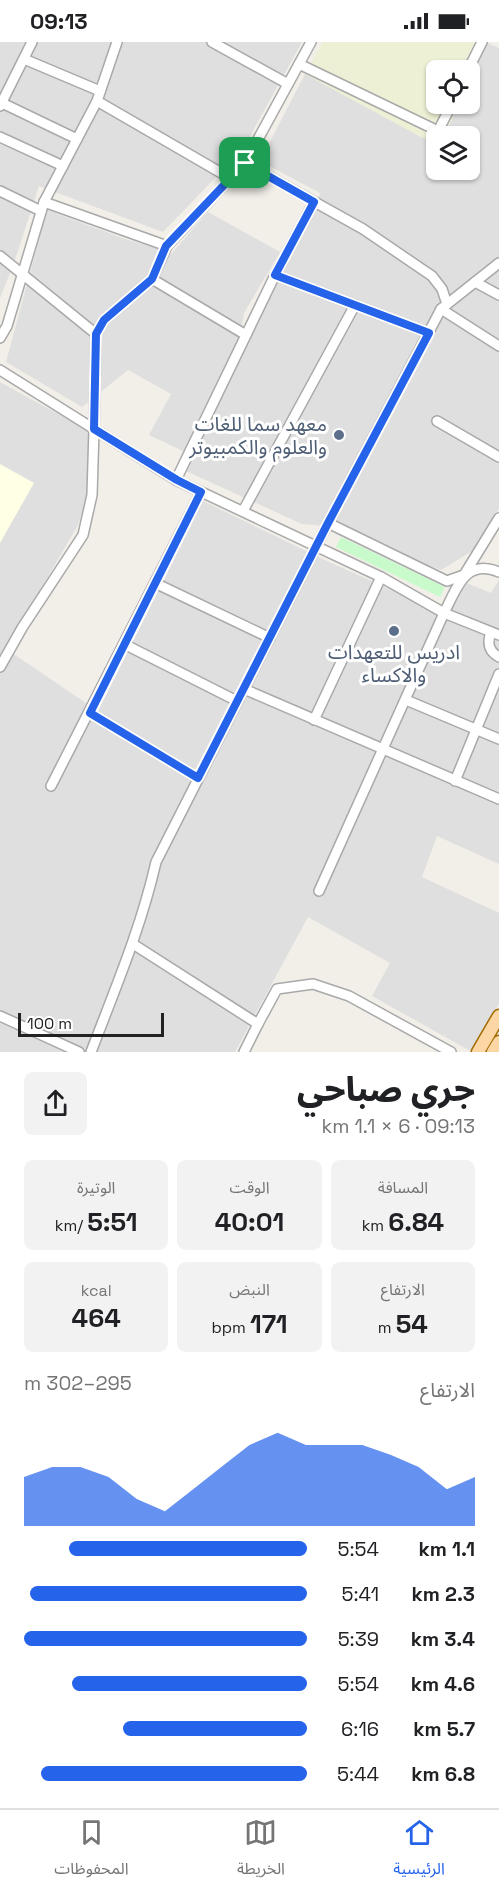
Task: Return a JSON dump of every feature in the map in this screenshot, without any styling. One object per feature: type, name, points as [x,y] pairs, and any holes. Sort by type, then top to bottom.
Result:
[{"type":"main road","points":[[478,1052],[499,1016]]},
{"type":"main road","points":[[493,1052],[499,1042]]},
{"type":"street","points":[[32,42],[1,104],[77,139]]},
{"type":"street","points":[[0,338],[7,326],[42,207],[99,96],[117,42]]},
{"type":"street","points":[[212,42],[288,84]]},
{"type":"street","points":[[0,667],[22,628],[83,535],[93,495],[96,334],[104,320],[152,279],[166,246],[245,163],[311,42]]},
{"type":"street","points":[[473,60],[482,42]]},
{"type":"street","points":[[24,59],[99,96],[230,178]]},
{"type":"street","points":[[299,64],[438,131],[447,114]]},
{"type":"street","points":[[0,137],[63,166]]},
{"type":"street","points":[[245,163],[363,229],[432,276],[442,289],[444,307],[499,346]]},
{"type":"street","points":[[0,191],[42,207],[166,246]]},
{"type":"street","points":[[177,480],[275,275],[314,202]]},
{"type":"street","points":[[0,256],[96,334]]},
{"type":"street","points":[[90,1052],[133,944],[156,862],[328,523],[444,307],[499,263]]},
{"type":"street","points":[[275,275],[429,333]]},
{"type":"street","points":[[152,279],[246,335]]},
{"type":"street","points":[[475,282],[499,295]]},
{"type":"street","points":[[243,511],[356,305]]},
{"type":"street","points":[[0,370],[177,480],[317,545],[381,577],[444,613],[495,634],[488,643],[492,652],[499,657]]},
{"type":"street","points":[[436,421],[499,457]]},
{"type":"street","points":[[51,786],[201,492]]},
{"type":"street","points":[[319,891],[444,613],[499,518]]},
{"type":"street","points":[[328,523],[447,581],[477,569],[489,568],[499,572]]},
{"type":"street","points":[[314,720],[381,577]]},
{"type":"street","points":[[155,583],[270,638]]},
{"type":"street","points":[[124,644],[237,701]]},
{"type":"street","points":[[455,781],[499,674]]},
{"type":"street","points":[[244,689],[499,799]]},
{"type":"street","points":[[406,700],[499,739]]},
{"type":"street","points":[[90,713],[198,778]]},
{"type":"street","points":[[133,944],[258,1024]]},
{"type":"street","points":[[244,1052],[277,989],[313,984],[349,996],[451,1052]]},
{"type":"street","points":[[0,1017],[79,1052]]},
{"type":"shaded area","points":[[0,42],[302,42],[243,149],[163,232],[39,186],[0,298]]},
{"type":"shaded area","points":[[323,42],[487,43],[479,60],[426,60],[426,114],[454,114],[449,126],[426,126],[426,140],[305,74]]},
{"type":"shaded area","points":[[487,43],[499,48],[499,509],[477,548],[441,570],[404,557],[339,527],[302,524],[186,471],[281,269],[315,210],[320,193],[260,161],[305,74],[426,140],[426,180],[480,180],[480,126],[449,126],[454,114],[480,114],[479,60]]},
{"type":"shaded area","points":[[47,210],[125,239],[172,253],[208,212],[280,252],[244,313],[240,340],[185,452],[149,435],[171,394],[128,370],[82,407],[6,362]]},
{"type":"shaded area","points":[[0,382],[89,431],[88,495],[78,525],[6,649],[98,711],[203,501],[329,562],[448,615],[464,582],[491,593],[499,580],[499,864],[437,836],[422,877],[499,913],[499,1004],[472,1052],[372,996],[390,963],[308,917],[235,1052],[0,1052]]},
{"type":"shaded area","points":[[0,464],[34,483],[0,543]]},
{"type":"green space","points":[[341,537],[445,587],[440,597],[336,547]]},
{"type":"place","name":"معهد سما للغات والعلوم والكمبيوتر","points":[[339,435]]},
{"type":"place","name":"ادريس للتعهدات والاكساء","points":[[394,631]]},
{"type":"route","points":[[245,163],[314,202],[275,275],[429,333],[328,523],[198,778],[90,713],[201,492],[177,480],[94,429],[96,334],[104,320],[152,279],[166,246],[245,163]]}]
